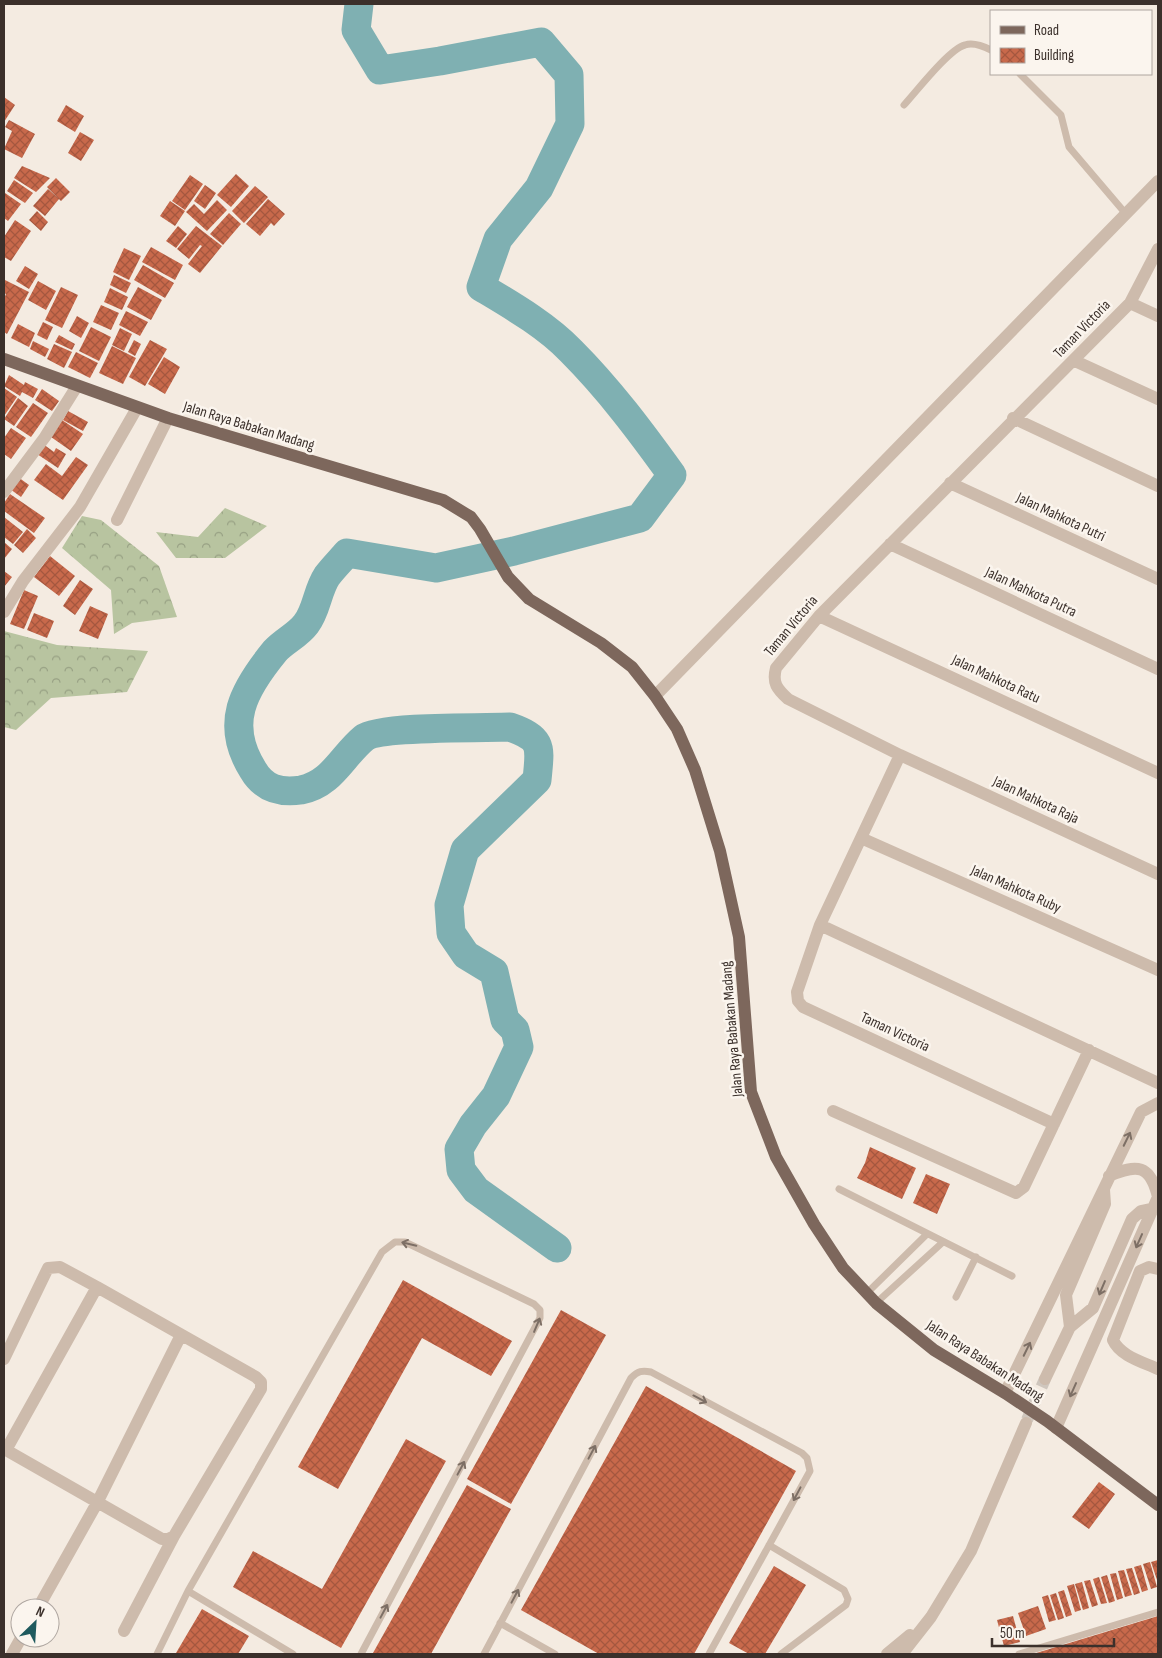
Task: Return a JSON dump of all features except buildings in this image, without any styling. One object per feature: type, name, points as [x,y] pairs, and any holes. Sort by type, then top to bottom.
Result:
[{"type":"main road","name":"Jalan Raya Babakan Madang","points":[[4,359],[168,418],[443,500],[471,517],[508,577],[529,599],[601,643],[632,667],[655,696],[677,729],[695,770],[720,851],[739,937],[751,1092],[776,1156],[814,1224],[843,1268],[876,1303],[934,1350],[1006,1393],[1158,1505]]},
{"type":"street","points":[[655,696],[1158,181]]},
{"type":"street","name":"Taman Victoria","points":[[1054,1124],[802,1007],[798,1001],[797,992],[820,925],[900,755],[788,699],[778,690],[773,679],[776,668],[820,616],[1013,418],[1075,361],[1130,303],[1158,249]]},
{"type":"street","points":[[1130,303],[1158,316]]},
{"type":"street","points":[[1075,361],[1158,399]]},
{"type":"street","points":[[4,492],[45,437],[77,386]]},
{"type":"street","points":[[4,612],[23,580],[80,507],[137,408]]},
{"type":"street","points":[[116,520],[168,418]]},
{"type":"street","points":[[1013,418],[1158,486]]},
{"type":"street","name":"Jalan Mahkota Putri","points":[[950,483],[1158,580]]},
{"type":"street","name":"Jalan Mahkota Putra","points":[[890,544],[1158,668]]},
{"type":"street","name":"Jalan Mahkota Ratu","points":[[820,616],[1158,773]]},
{"type":"street","name":"Jalan Mahkota Raja","points":[[900,755],[1158,874]]},
{"type":"street","name":"Jalan Mahkota Ruby","points":[[861,838],[1158,970]]},
{"type":"street","points":[[820,925],[1158,1083]]},
{"type":"street","points":[[832,1111],[1016,1194],[1024,1187],[1089,1050]]},
{"type":"street","points":[[1006,1393],[1140,1112],[1158,1103]]},
{"type":"street","points":[[1056,1428],[1157,1200],[1154,1180],[1142,1170],[1127,1168],[1106,1182]]},
{"type":"street","points":[[1070,1327],[1066,1294],[1106,1204],[1106,1182]]},
{"type":"street","points":[[1045,1379],[1070,1327],[1093,1308],[1132,1219],[1157,1200]]},
{"type":"street","points":[[1158,1269],[1150,1266],[1140,1271],[1113,1340],[1119,1350],[1125,1354],[1158,1369]]},
{"type":"street","points":[[4,1359],[48,1268],[60,1267],[256,1377],[261,1382],[261,1389],[174,1536],[124,1631]]},
{"type":"street","points":[[96,1287],[5,1449],[162,1538],[168,1539],[174,1536]]},
{"type":"street","points":[[44,1598],[98,1503],[181,1335]]},
{"type":"street","points":[[902,1654],[931,1617],[971,1551],[1026,1422]]},
{"type":"street","points":[[888,1654],[931,1617]]},
{"type":"lane","points":[[904,105],[951,53],[964,45],[980,45],[990,50]]},
{"type":"lane","points":[[1021,75],[1061,115],[1069,147],[1126,214]]},
{"type":"lane","points":[[839,1189],[1012,1276]]},
{"type":"lane","points":[[867,1294],[927,1234]]},
{"type":"lane","points":[[157,1654],[188,1591],[382,1252],[395,1242],[415,1245],[534,1304],[540,1310],[540,1318],[361,1654]]},
{"type":"lane","points":[[876,1303],[943,1242]]},
{"type":"lane","points":[[956,1297],[976,1257]]},
{"type":"lane","points":[[484,1654],[632,1378],[637,1372],[650,1372],[807,1458],[810,1471],[709,1654]]},
{"type":"lane","points":[[769,1546],[844,1590],[848,1599],[846,1605],[781,1654]]},
{"type":"lane","points":[[188,1591],[280,1651],[293,1654]]},
{"type":"lane","points":[[1020,1654],[1158,1612]]},
{"type":"lane","points":[[500,1623],[555,1654]]},
{"type":"green space","points":[[225,508],[267,526],[225,558],[176,558],[156,532],[198,537]]},
{"type":"green space","points":[[82,516],[101,520],[159,566],[177,617],[132,623],[114,634],[111,590],[62,548]]},
{"type":"green space","points":[[4,631],[57,645],[148,651],[127,692],[51,698],[16,730],[4,727]]},
{"type":"waterway","points":[[359,4],[356,30],[380,70],[541,42],[569,75],[570,124],[539,188],[498,239],[481,287],[539,324],[571,351],[611,396],[672,475],[640,518],[514,551],[436,568],[347,553],[327,576],[310,619],[275,651],[264,665],[246,694],[241,708],[239,722],[240,737],[244,753],[253,770],[262,782],[273,788],[286,791],[301,790],[321,782],[329,776],[356,745],[364,738],[374,734],[390,731],[510,727],[521,731],[534,740],[539,752],[537,780],[465,850],[449,905],[451,933],[466,955],[494,972],[505,1020],[515,1030],[519,1047],[496,1096],[473,1125],[459,1149],[461,1170],[476,1190],[557,1248]]},
{"type":"tunnel","points":[[1027,1420],[1045,1379]]}]
